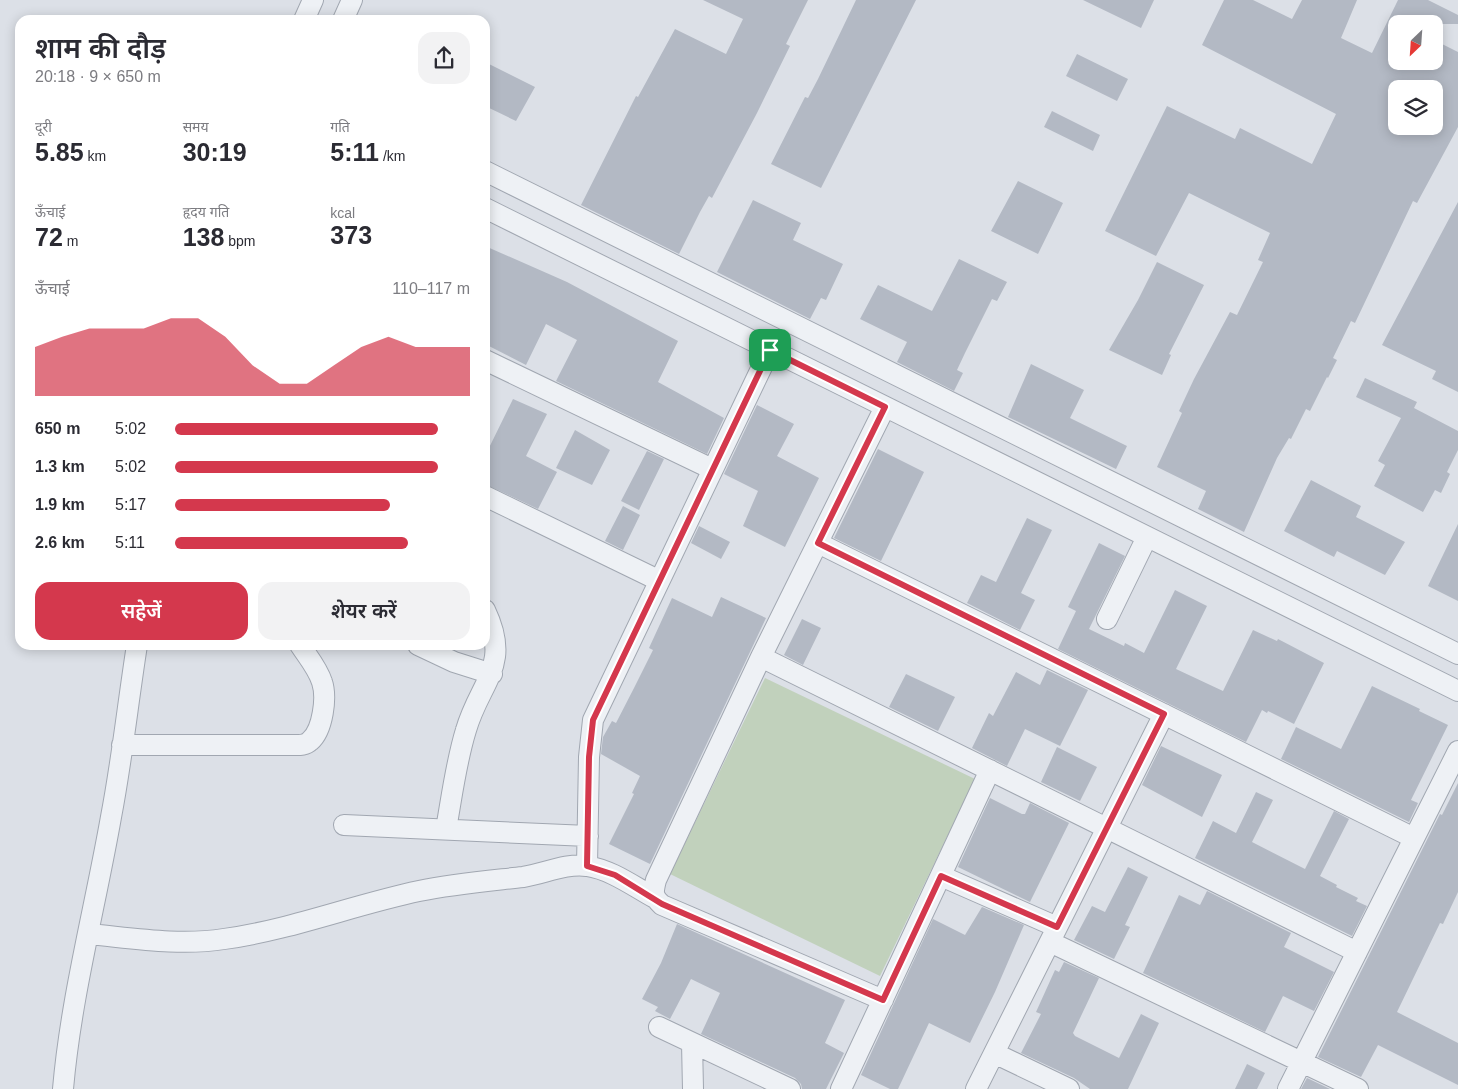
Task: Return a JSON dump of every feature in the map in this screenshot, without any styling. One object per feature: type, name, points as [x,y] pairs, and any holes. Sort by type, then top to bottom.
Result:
[{"type":"street","points":[[306,15],[313,0]]},
{"type":"street","points":[[345,15],[352,0]]},
{"type":"street","points":[[490,173],[1458,654]]},
{"type":"street","points":[[490,210],[1458,691]]},
{"type":"street","points":[[587,866],[589,757],[593,720],[658,580],[770,350]]},
{"type":"street","points":[[490,362],[712,469]]},
{"type":"street","points":[[655,898],[653,892],[656,880],[761,657],[885,407]]},
{"type":"street","points":[[490,498],[658,580]]},
{"type":"street","points":[[1107,619],[1147,537]]},
{"type":"street","points":[[818,543],[1414,838]]},
{"type":"street","points":[[446,828],[466,729],[492,674],[496,651],[490,629]]},
{"type":"street","points":[[63,1089],[67,1045],[112,816],[135,650]]},
{"type":"street","points":[[122,745],[302,745],[310,741],[320,722],[324,689],[314,666],[303,650]]},
{"type":"street","points":[[429,650],[454,662],[492,674]]},
{"type":"street","points":[[761,657],[1357,952]]},
{"type":"street","points":[[976,1089],[1164,714]]},
{"type":"street","points":[[1288,1089],[1458,750]]},
{"type":"street","points":[[841,1089],[990,770]]},
{"type":"street","points":[[344,825],[446,828],[588,836]]},
{"type":"street","points":[[88,934],[160,940],[222,940],[266,931],[418,891],[466,883],[524,877],[575,866],[587,866],[615,875],[662,904],[883,1000]]},
{"type":"street","points":[[941,876],[1301,1063],[1358,1089]]},
{"type":"street","points":[[658,1027],[790,1089]]},
{"type":"street","points":[[692,1043],[693,1089]]},
{"type":"street","points":[[994,1053],[1069,1089]]},
{"type":"green space","points":[[765,678],[975,779],[880,976],[670,874]]},
{"type":"building","points":[[703,0],[808,0],[786,44],[790,46],[757,113],[712,198],[709,196],[700,212],[679,254],[581,205],[636,96],[638,97],[675,29],[726,54],[743,19]]},
{"type":"building","points":[[856,0],[916,0],[821,188],[771,164],[805,97],[808,98],[818,79]]},
{"type":"building","points":[[1083,0],[1154,0],[1141,28]]},
{"type":"building","points":[[1224,0],[1253,0],[1292,19],[1302,0],[1357,0],[1341,38],[1372,53],[1388,20],[1388,70],[1443,70],[1443,44],[1458,52],[1458,127],[1417,203],[1413,201],[1355,323],[1351,321],[1333,358],[1337,360],[1310,411],[1306,409],[1291,439],[1289,438],[1277,458],[1244,532],[1198,509],[1206,491],[1157,467],[1182,413],[1179,411],[1194,379],[1230,312],[1237,315],[1263,262],[1258,260],[1270,233],[1189,193],[1156,256],[1105,231],[1167,106],[1235,139],[1240,128],[1312,164],[1336,114],[1202,45]]},
{"type":"building","points":[[1398,0],[1428,0],[1458,15],[1458,24],[1443,24],[1443,15],[1391,15]]},
{"type":"building","points":[[1077,54],[1128,79],[1117,101],[1066,76]]},
{"type":"building","points":[[490,64],[535,87],[516,121],[490,108]]},
{"type":"building","points":[[1052,111],[1100,135],[1093,151],[1044,127]]},
{"type":"building","points":[[1018,181],[1063,203],[1038,254],[991,231]]},
{"type":"building","points":[[753,200],[801,223],[793,240],[843,264],[826,300],[821,298],[810,319],[717,272]]},
{"type":"building","points":[[1458,202],[1458,392],[1432,379],[1436,371],[1382,345]]},
{"type":"building","points":[[490,248],[567,282],[678,341],[658,382],[724,418],[707,454],[556,381],[577,340],[546,324],[526,365],[490,347]]},
{"type":"building","points":[[959,259],[1007,282],[997,301],[992,299],[965,353],[957,370],[963,373],[954,391],[897,362],[907,342],[860,319],[878,285],[932,311]]},
{"type":"building","points":[[1157,262],[1204,285],[1169,354],[1171,355],[1162,375],[1109,350],[1138,300]]},
{"type":"building","points":[[1031,364],[1084,390],[1070,418],[1127,446],[1116,469],[1008,417]]},
{"type":"building","points":[[1365,378],[1417,402],[1414,408],[1458,431],[1458,450],[1447,472],[1450,474],[1441,493],[1435,490],[1423,512],[1374,486],[1385,465],[1378,461],[1401,418],[1356,397]]},
{"type":"building","points":[[513,399],[547,414],[526,456],[557,472],[538,509],[490,486],[490,446]]},
{"type":"building","points":[[757,405],[794,424],[777,456],[819,478],[785,547],[743,526],[758,491],[724,474]]},
{"type":"building","points":[[575,430],[610,450],[592,485],[556,468]]},
{"type":"building","points":[[878,449],[924,472],[881,561],[834,538]]},
{"type":"building","points":[[647,451],[664,459],[639,510],[621,501]]},
{"type":"building","points":[[1311,480],[1361,506],[1356,517],[1405,542],[1385,575],[1337,551],[1334,557],[1284,531]]},
{"type":"building","points":[[623,506],[640,515],[623,550],[605,541]]},
{"type":"building","points":[[1027,518],[1052,530],[1021,593],[1035,600],[1020,630],[967,603],[981,575],[996,582]]},
{"type":"building","points":[[1458,524],[1458,601],[1428,586]]},
{"type":"building","points":[[699,526],[730,542],[721,559],[691,543]]},
{"type":"building","points":[[1099,543],[1125,556],[1089,629],[1124,646],[1125,643],[1144,653],[1175,590],[1207,606],[1176,669],[1223,691],[1253,630],[1277,641],[1278,639],[1324,663],[1294,724],[1262,710],[1246,742],[1058,649],[1076,611],[1068,607]]},
{"type":"building","points":[[721,597],[766,618],[650,864],[609,844],[634,794],[632,793],[640,776],[601,754],[603,737],[612,721],[616,723],[653,650],[649,648],[672,598],[712,617]]},
{"type":"building","points":[[802,619],[821,628],[803,665],[784,655]]},
{"type":"building","points":[[1047,670],[1088,690],[1060,746],[1025,729],[1007,766],[972,748],[989,713],[993,716],[1016,672],[1040,685]]},
{"type":"building","points":[[906,674],[955,697],[938,731],[889,707]]},
{"type":"building","points":[[1372,686],[1448,725],[1411,800],[1418,803],[1409,822],[1281,759],[1296,727],[1341,749]]},
{"type":"building","points":[[1161,746],[1222,775],[1202,817],[1142,785]]},
{"type":"building","points":[[1057,747],[1097,767],[1080,801],[1041,782]]},
{"type":"building","points":[[1458,783],[1458,892],[1443,924],[1440,923],[1397,1012],[1458,1043],[1458,1085],[1378,1045],[1361,1077],[1318,1057],[1440,814],[1442,815]]},
{"type":"building","points":[[1256,792],[1273,800],[1252,842],[1305,869],[1334,811],[1349,819],[1320,876],[1337,885],[1336,887],[1358,898],[1356,901],[1367,906],[1352,936],[1195,858],[1213,821],[1236,833]]},
{"type":"building","points":[[990,798],[1022,814],[1025,814],[1030,803],[1069,823],[1030,902],[958,867]]},
{"type":"building","points":[[1128,867],[1148,877],[1125,925],[1130,927],[1114,959],[1074,940],[1092,906],[1105,912]]},
{"type":"building","points":[[1207,891],[1291,933],[1284,947],[1334,972],[1314,1011],[1283,996],[1265,1032],[1143,973],[1179,895],[1200,905]]},
{"type":"building","points":[[982,907],[1024,925],[995,992],[970,1043],[929,1023],[898,1089],[890,1089],[861,1075],[933,919],[965,935]]},
{"type":"building","points":[[677,924],[845,1000],[825,1043],[844,1053],[826,1089],[802,1089],[801,1084],[795,1078],[701,1034],[720,993],[691,979],[670,1019],[655,1011],[658,1007],[642,999],[661,963]]},
{"type":"building","points":[[1064,962],[1099,978],[1073,1033],[1075,1036],[1119,1058],[1141,1014],[1159,1023],[1128,1089],[1090,1089],[1074,1078],[1021,1053],[1041,1014],[1036,1012],[1055,970],[1059,972]]},
{"type":"building","points":[[1247,1064],[1265,1073],[1257,1089],[1235,1089]]},
{"type":"building","points":[[1307,1078],[1330,1089],[1301,1089]]},
{"type":"route","points":[[770,350],[885,407],[818,543],[1164,714],[1057,927],[941,876],[883,1000],[662,904],[615,875],[587,866],[589,757],[593,720],[658,580],[770,350]]}]
